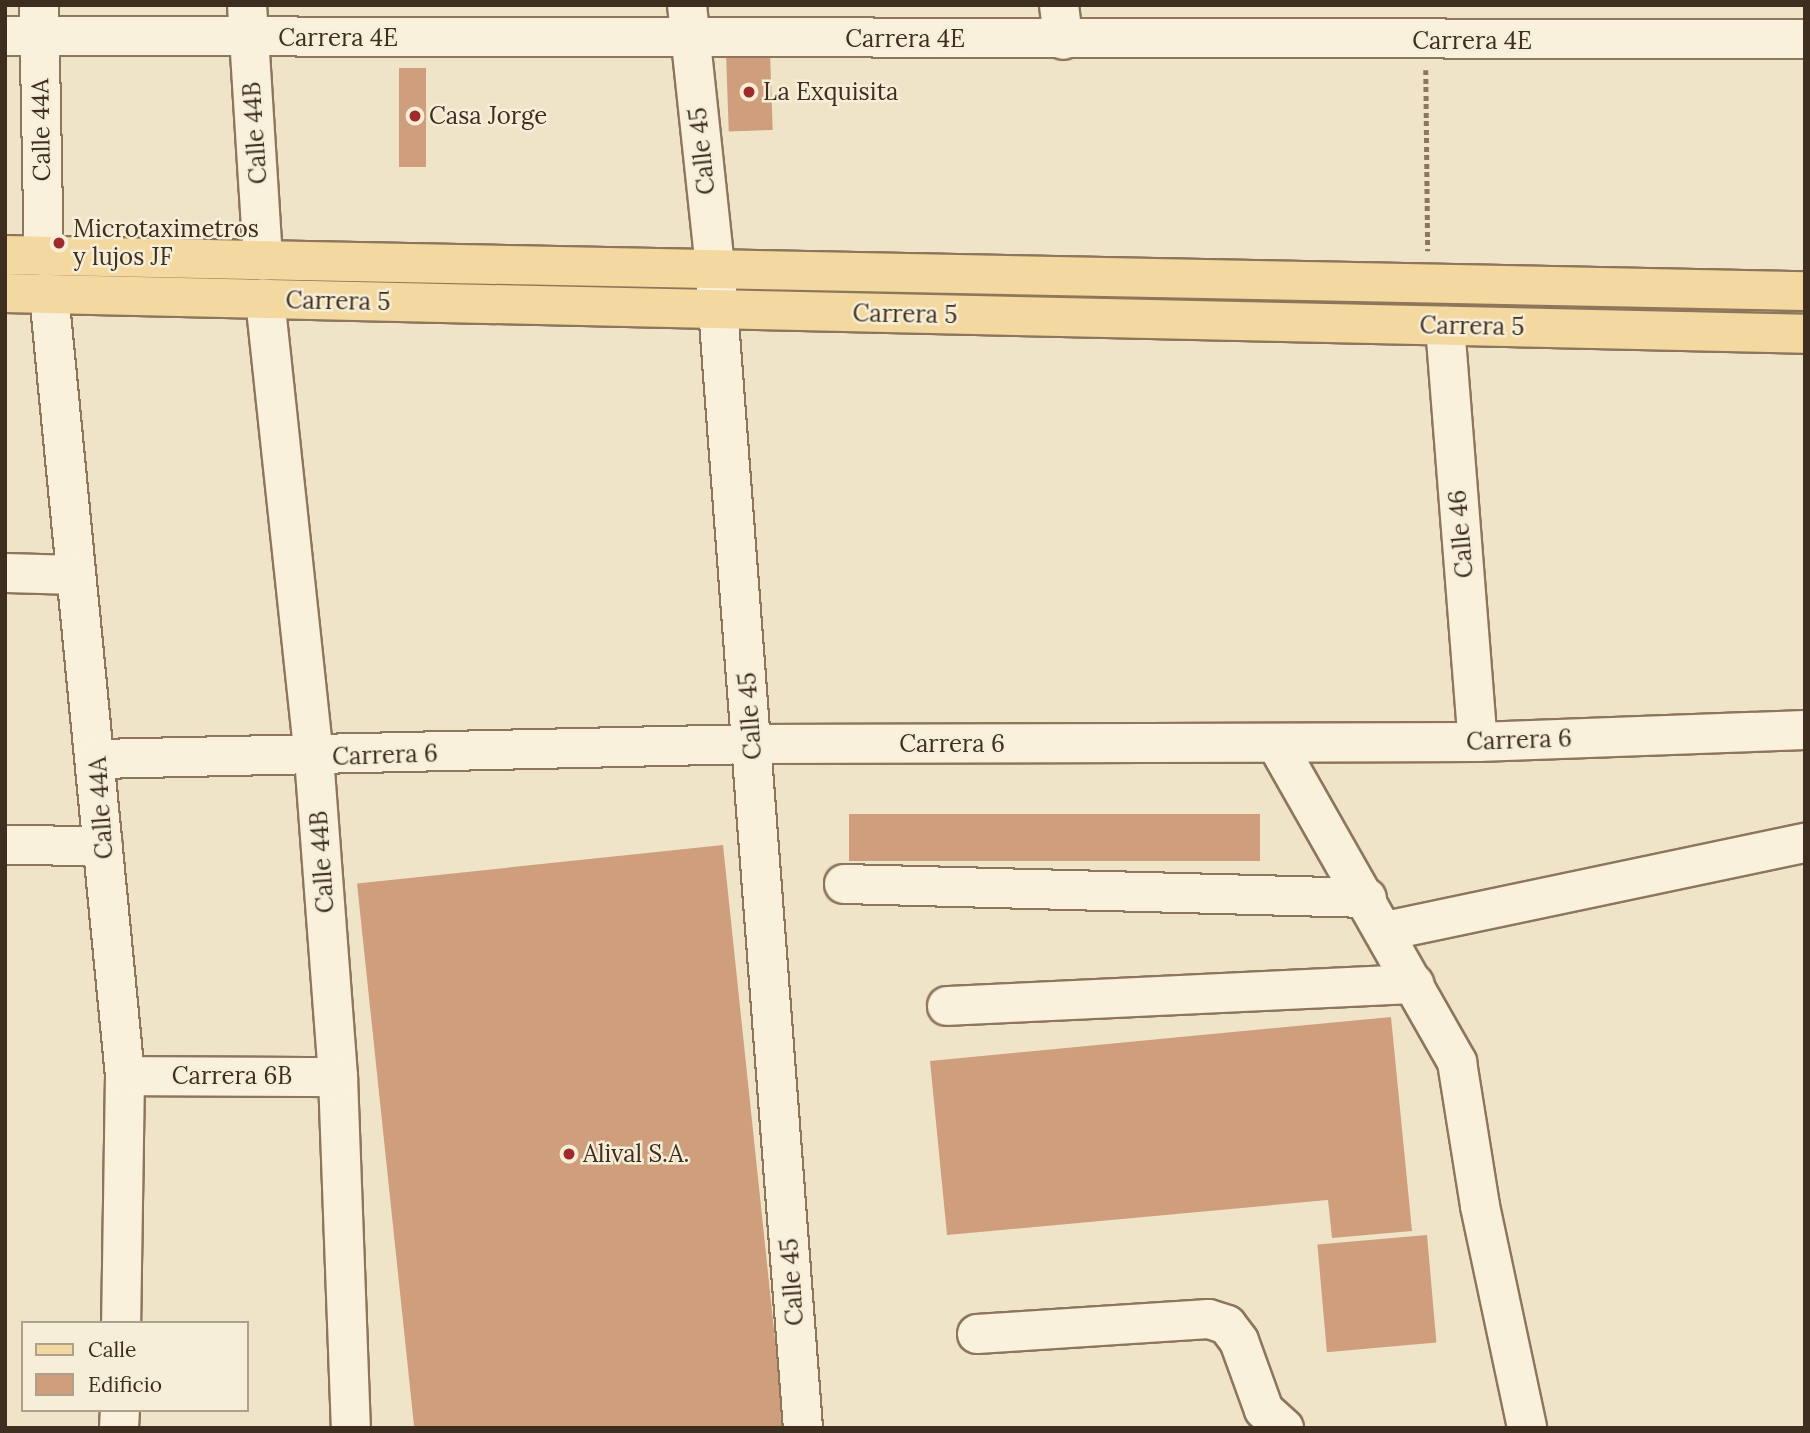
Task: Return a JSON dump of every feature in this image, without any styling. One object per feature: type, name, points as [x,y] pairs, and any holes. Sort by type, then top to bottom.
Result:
[{"type":"main road","name":"Carrera 5","points":[[5,255],[1805,291]]},
{"type":"main road","name":"Carrera 5","points":[[5,293],[1805,334]]},
{"type":"street","name":"Carrera 4E","points":[[28,26],[248,21],[1061,22],[1426,41],[1805,39]]},
{"type":"street","name":"Calle 44B","points":[[248,21],[263,260]]},
{"type":"street","name":"Calle 45","points":[[689,22],[715,269],[803,1428]]},
{"type":"street","name":"Calle 44A","points":[[28,26],[44,256]]},
{"type":"street","name":"Calle 44A","points":[[49,294],[74,575],[98,760],[103,846],[125,1076],[121,1321]]},
{"type":"street","name":"Calle 44B","points":[[265,299],[314,757],[338,1077],[351,1428]]},
{"type":"street","name":"Calle 46","points":[[1446,326],[1478,742]]},
{"type":"street","points":[[5,573],[74,575]]},
{"type":"street","name":"Carrera 6","points":[[98,760],[314,757],[752,744],[1277,745],[1478,742],[1805,730]]},
{"type":"street","points":[[1277,745],[1386,931],[1457,1062],[1480,1206],[1527,1428]]},
{"type":"street","points":[[1386,931],[1805,843]]},
{"type":"street","points":[[5,845],[103,846]]},
{"type":"street","points":[[844,884],[1367,898]]},
{"type":"street","points":[[947,1006],[1414,984]]},
{"type":"street","name":"Carrera 6B","points":[[125,1076],[338,1077]]},
{"type":"street","points":[[977,1334],[1209,1319],[1227,1325],[1239,1341],[1264,1410],[1284,1428]]},
{"type":"path","points":[[1426,41],[1429,264]]},
{"type":"building","name":"La Exquisita","points":[[770,52],[773,130],[729,131],[726,54]]},
{"type":"building","name":"Casa Jorge","points":[[399,68],[426,68],[426,167],[399,167]]},
{"type":"building","points":[[849,814],[1260,814],[1260,861],[849,861]]},
{"type":"building","name":"Alival S.A.","points":[[723,845],[784,1428],[414,1428],[357,883]]},
{"type":"building","points":[[1391,1017],[1412,1231],[1332,1238],[1328,1200],[947,1235],[930,1061]]},
{"type":"building","points":[[1427,1235],[1436,1343],[1327,1352],[1317,1245]]},
{"type":"place","name":"La Exquisita","points":[[749,92]]},
{"type":"place","name":"Casa Jorge","points":[[415,116]]},
{"type":"place","name":"Microtaximetros y lujos JF","points":[[59,243]]},
{"type":"place","name":"Alival S.A.","points":[[569,1154]]}]
